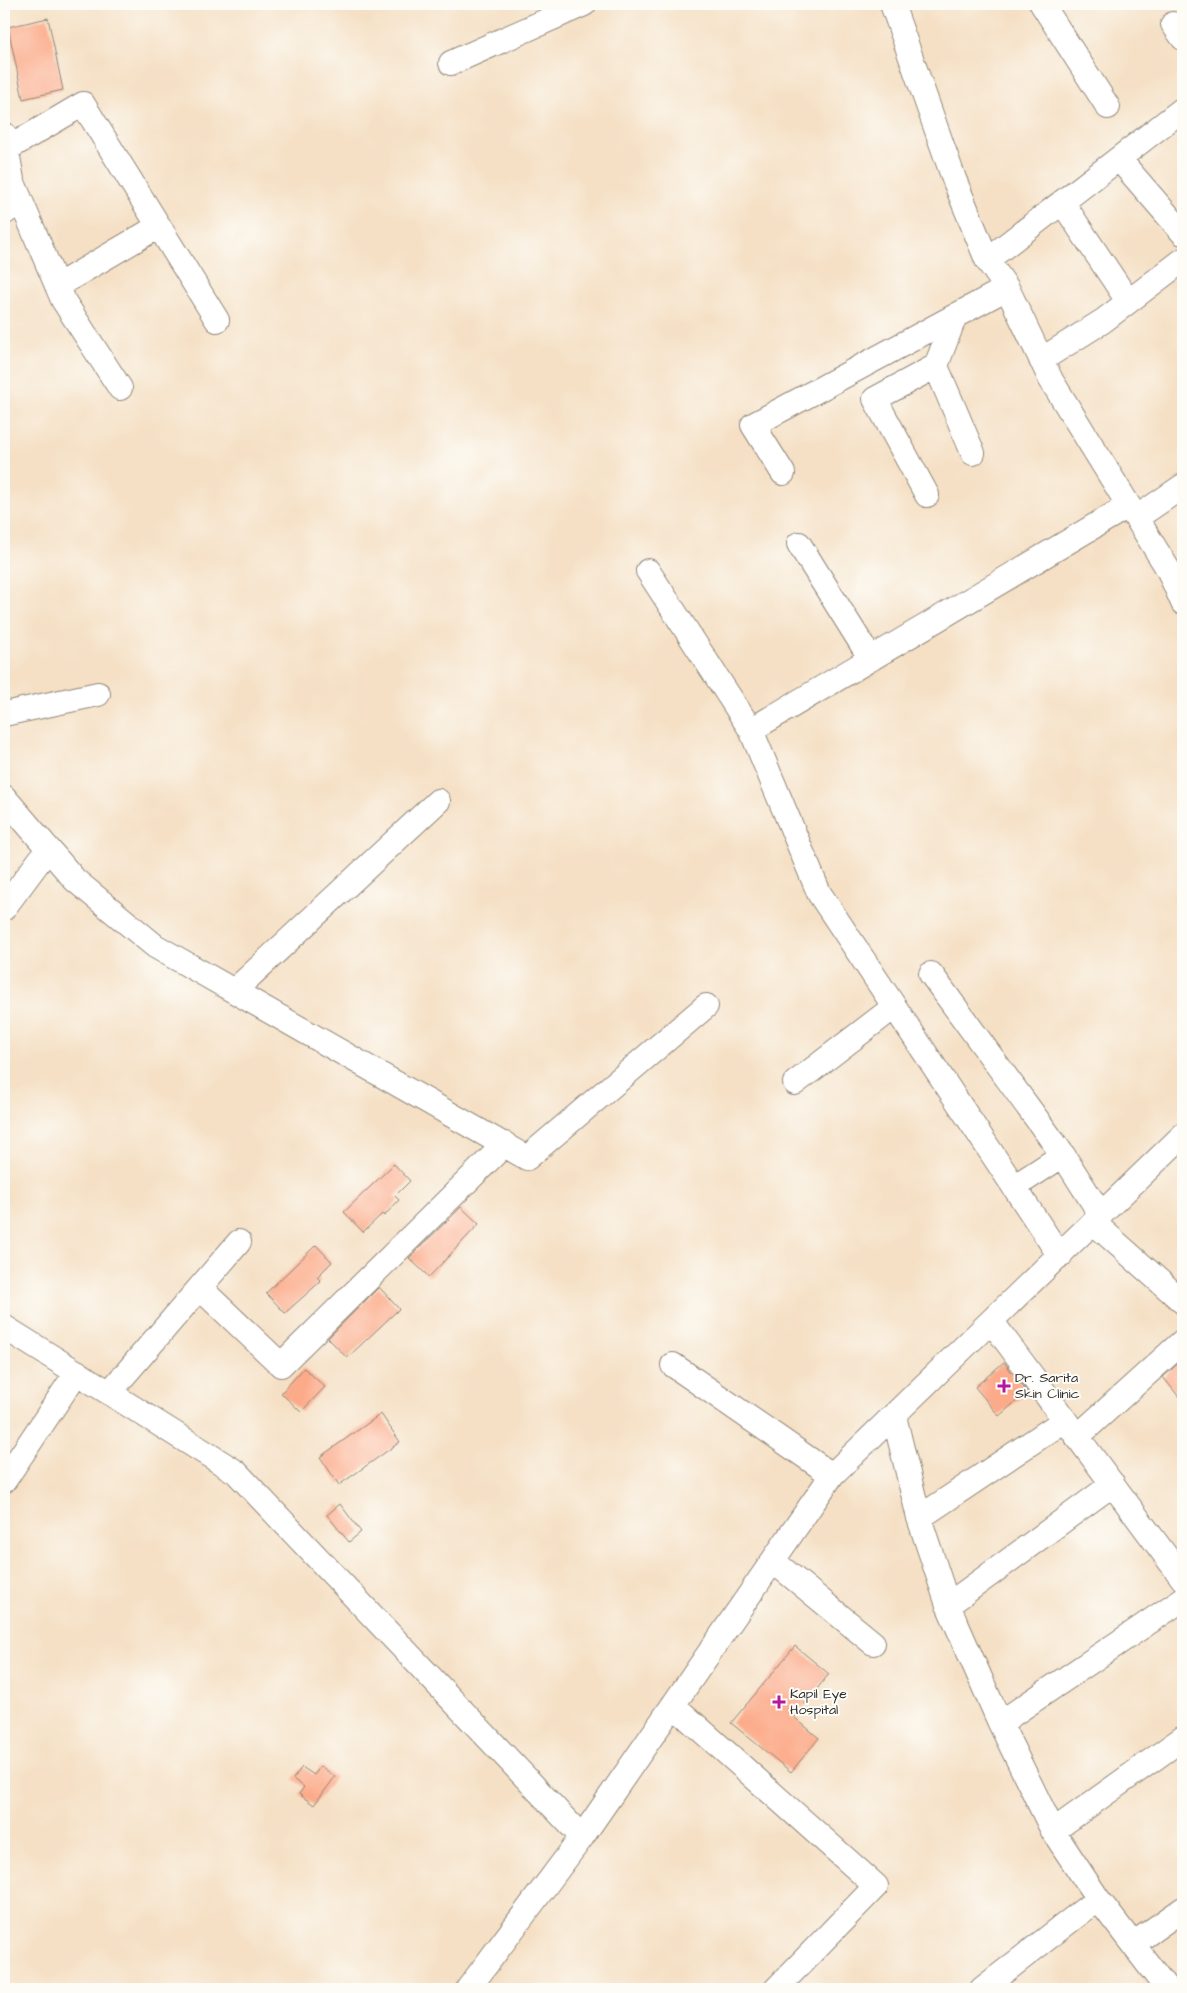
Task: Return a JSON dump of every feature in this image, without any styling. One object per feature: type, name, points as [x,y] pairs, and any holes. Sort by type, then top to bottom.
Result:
[{"type":"street","points":[[450,62],[584,4]]},
{"type":"street","points":[[892,4],[954,179],[987,260],[1007,288],[1051,380],[1168,569],[1183,604]]},
{"type":"street","points":[[1042,4],[1108,106]]},
{"type":"street","points":[[120,388],[63,300],[12,207],[12,180],[5,141],[83,104],[217,320]]},
{"type":"street","points":[[987,260],[1183,109]]},
{"type":"street","points":[[1119,158],[1183,233]]},
{"type":"street","points":[[1062,202],[1128,301]]},
{"type":"street","points":[[57,286],[159,226]]},
{"type":"street","points":[[1041,360],[1102,321],[1183,260]]},
{"type":"street","points":[[783,474],[753,425],[1007,288]]},
{"type":"street","points":[[927,494],[875,399],[936,366],[955,316]]},
{"type":"street","points":[[936,366],[974,453]]},
{"type":"street","points":[[751,730],[871,659],[1132,512],[1183,486]]},
{"type":"street","points":[[799,544],[871,659]]},
{"type":"street","points":[[648,571],[751,730],[819,894],[1060,1256]]},
{"type":"street","points":[[4,714],[98,694]]},
{"type":"street","points":[[4,796],[75,880],[155,946],[527,1158],[706,1006]]},
{"type":"street","points":[[234,991],[438,801]]},
{"type":"street","points":[[4,908],[48,849]]},
{"type":"street","points":[[931,974],[1063,1155],[1098,1219],[1183,1302]]},
{"type":"street","points":[[795,1083],[894,1007]]},
{"type":"street","points":[[475,1986],[582,1837],[832,1475],[1181,1141]]},
{"type":"street","points":[[200,1288],[281,1366],[505,1144]]},
{"type":"street","points":[[1014,1187],[1063,1155]]},
{"type":"street","points":[[109,1393],[239,1242]]},
{"type":"street","points":[[992,1322],[1183,1579]]},
{"type":"street","points":[[4,1327],[236,1472],[582,1837]]},
{"type":"street","points":[[919,1518],[1071,1428],[1183,1341]]},
{"type":"street","points":[[672,1365],[832,1475]]},
{"type":"street","points":[[4,1481],[77,1372]]},
{"type":"street","points":[[894,1416],[919,1518],[948,1605],[1000,1723],[1053,1831],[1098,1899],[1168,1989]]},
{"type":"street","points":[[948,1605],[1112,1484]]},
{"type":"street","points":[[773,1561],[873,1643]]},
{"type":"street","points":[[1000,1723],[1183,1599]]},
{"type":"street","points":[[673,1705],[876,1886],[776,1989]]},
{"type":"street","points":[[1053,1831],[1183,1738]]},
{"type":"street","points":[[982,1989],[1098,1899]]},
{"type":"street","points":[[1133,1944],[1183,1909]]},
{"type":"building","points":[[48,18],[63,90],[23,99],[8,27]]},
{"type":"building","points":[[394,1164],[410,1181],[395,1196],[399,1200],[384,1216],[382,1214],[363,1232],[344,1212]]},
{"type":"building","points":[[461,1207],[479,1224],[429,1277],[409,1258]]},
{"type":"building","points":[[316,1245],[332,1262],[317,1277],[321,1281],[285,1313],[266,1293]]},
{"type":"building","points":[[379,1287],[399,1309],[347,1358],[328,1338]]},
{"type":"building","points":[[1183,1359],[1183,1402],[1163,1377]]},
{"type":"building","points":[[1004,1362],[1027,1392],[999,1416],[975,1387]]},
{"type":"building","points":[[304,1368],[325,1387],[301,1412],[281,1393]]},
{"type":"building","points":[[381,1414],[400,1442],[339,1485],[320,1457]]},
{"type":"building","points":[[340,1504],[361,1532],[349,1542],[327,1515]]},
{"type":"building","points":[[795,1646],[829,1674],[794,1717],[819,1738],[791,1772],[731,1723]]},
{"type":"building","points":[[321,1766],[335,1777],[314,1805],[299,1794],[304,1787],[293,1779],[302,1767],[314,1775]]},
{"type":"place","name":"Dr. Sarita Skin Clinic","points":[[1004,1386]]},
{"type":"place","name":"Kapil Eye Hospital","points":[[779,1702]]}]
